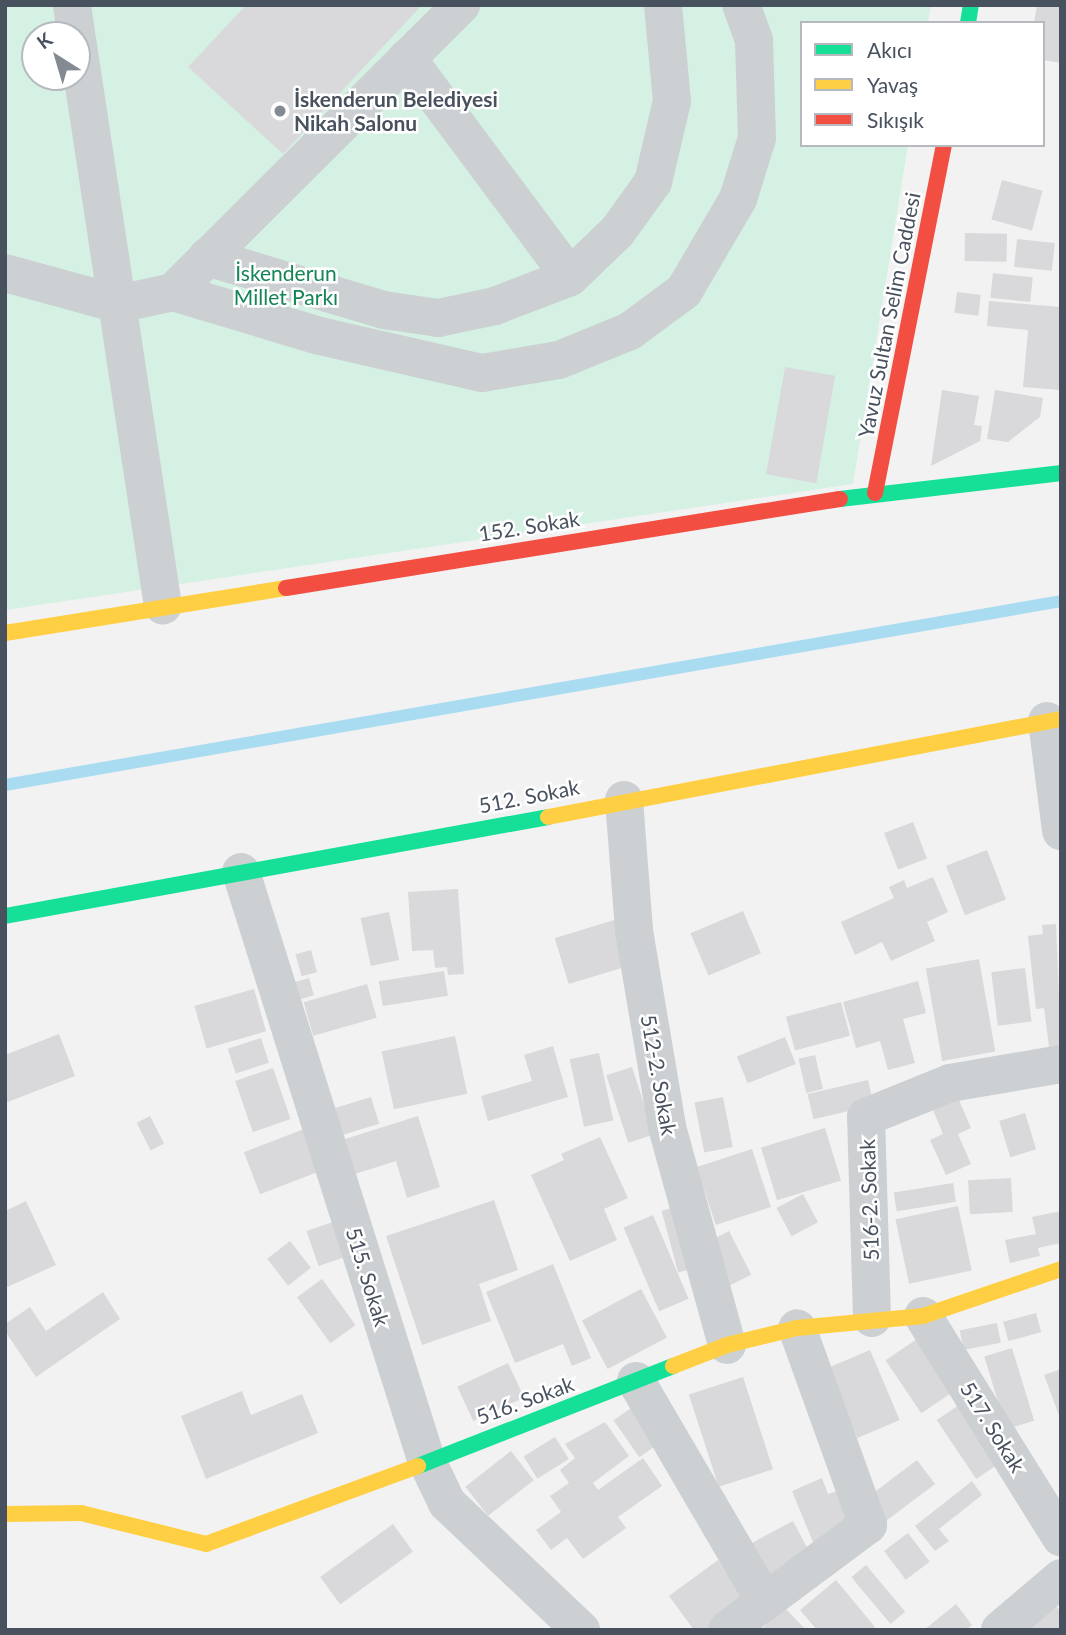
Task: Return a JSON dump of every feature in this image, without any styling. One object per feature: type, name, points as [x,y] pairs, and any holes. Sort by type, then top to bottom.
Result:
[{"type":"street","points":[[173,292],[461,5]]},
{"type":"street","points":[[207,257],[384,310],[438,318],[495,306],[570,277],[617,232],[653,182],[672,101],[663,5]]},
{"type":"street","points":[[5,273],[118,304],[173,292],[320,336],[482,373],[559,360],[630,331],[684,291],[738,199],[757,138],[754,40],[741,5]]},
{"type":"street","points":[[407,58],[570,277]]},
{"type":"street","points":[[85,91],[163,606]]},
{"type":"street","name":"Yavuz Sultan Selim Caddesi","points":[[875,493],[944,147]]},
{"type":"street","name":"152. Sokak","points":[[5,633],[875,493],[1061,473]]},
{"type":"street","points":[[1054,720],[1061,831]]},
{"type":"street","name":"512. Sokak","points":[[5,916],[624,800],[867,759],[1054,720]]},
{"type":"street","name":"512-2. Sokak","points":[[624,800],[634,931],[667,1127],[727,1345]]},
{"type":"street","name":"515. Sokak","points":[[241,872],[426,1459],[447,1503],[582,1630]]},
{"type":"street","name":"516-2. Sokak","points":[[872,1318],[866,1117],[950,1083],[1061,1064]]},
{"type":"street","name":"516. Sokak","points":[[5,1514],[80,1513],[206,1544],[266,1525],[426,1459],[727,1345],[796,1328],[872,1318],[923,1316],[1061,1269]]},
{"type":"street","name":"517. Sokak","points":[[923,1316],[1061,1538]]},
{"type":"street","points":[[727,1630],[868,1525],[796,1328]]},
{"type":"street","points":[[636,1381],[765,1602]]},
{"type":"street","points":[[1000,1630],[1061,1578]]},
{"type":"green space","name":"İskenderun Millet Parkı","points":[[5,5],[931,5],[928,21],[800,21],[800,147],[908,147],[853,484],[5,610]]},
{"type":"building","name":"İskenderun Belediyesi Nikah Salonu","points":[[246,5],[422,5],[283,154],[188,67]]},
{"type":"building","points":[[1037,5],[1061,5],[1061,63],[1045,60],[1045,21],[1034,21]]},
{"type":"building","points":[[1002,180],[1043,191],[1032,230],[991,220]]},
{"type":"building","points":[[965,233],[1007,234],[1007,262],[965,261]]},
{"type":"building","points":[[1017,239],[1055,243],[1052,271],[1014,267]]},
{"type":"building","points":[[993,273],[1033,277],[1030,302],[990,298]]},
{"type":"building","points":[[957,292],[981,295],[978,316],[954,313]]},
{"type":"building","points":[[989,301],[1061,307],[1061,390],[1023,387],[1028,330],[987,326]]},
{"type":"building","points":[[785,367],[835,376],[816,483],[766,474]]},
{"type":"building","points":[[942,390],[979,396],[974,425],[982,426],[980,441],[931,466]]},
{"type":"building","points":[[995,390],[1043,398],[1040,417],[1008,442],[987,439]]},
{"type":"building","points":[[913,822],[927,858],[898,870],[884,833]]},
{"type":"building","points":[[987,850],[1006,899],[965,915],[946,866]]},
{"type":"building","points":[[933,877],[948,912],[927,922],[935,941],[891,961],[882,942],[855,955],[841,922],[894,898],[889,887],[904,880],[907,888]]},
{"type":"building","points":[[458,889],[464,974],[448,975],[447,967],[435,968],[433,950],[412,951],[408,892]]},
{"type":"building","points":[[743,911],[761,953],[709,976],[691,933]]},
{"type":"building","points":[[389,912],[399,960],[371,966],[361,918]]},
{"type":"building","points":[[614,920],[628,966],[569,984],[555,938]]},
{"type":"building","points":[[1056,924],[1061,1046],[1049,1047],[1044,1008],[1036,1009],[1028,936],[1043,934],[1042,925]]},
{"type":"building","points":[[311,950],[317,972],[301,976],[296,954]]},
{"type":"building","points":[[979,959],[995,1052],[942,1061],[926,968]]},
{"type":"building","points":[[1025,968],[1032,1022],[998,1026],[991,972]]},
{"type":"building","points":[[444,971],[448,996],[383,1006],[379,981]]},
{"type":"building","points":[[309,978],[314,995],[300,999],[295,982]]},
{"type":"building","points":[[918,981],[926,1013],[903,1019],[915,1063],[888,1070],[880,1041],[856,1048],[843,1002]]},
{"type":"building","points":[[367,984],[377,1018],[313,1036],[304,1002]]},
{"type":"building","points":[[254,989],[266,1031],[207,1048],[194,1006]]},
{"type":"building","points":[[841,1002],[850,1036],[795,1051],[786,1017]]},
{"type":"building","points":[[59,1034],[75,1076],[5,1103],[5,1055]]},
{"type":"building","points":[[455,1036],[467,1094],[394,1109],[382,1052]]},
{"type":"building","points":[[785,1037],[796,1064],[748,1083],[737,1056]]},
{"type":"building","points":[[261,1038],[269,1063],[236,1074],[228,1049]]},
{"type":"building","points":[[553,1046],[568,1097],[488,1121],[481,1096],[532,1081],[524,1055]]},
{"type":"building","points":[[599,1053],[613,1120],[584,1127],[570,1059]]},
{"type":"building","points":[[815,1055],[823,1089],[806,1093],[798,1059]]},
{"type":"building","points":[[632,1067],[654,1135],[628,1143],[606,1075]]},
{"type":"building","points":[[273,1068],[291,1119],[253,1132],[235,1081]]},
{"type":"building","points":[[868,1080],[874,1105],[813,1119],[808,1094]]},
{"type":"building","points":[[956,1093],[971,1128],[958,1134],[971,1164],[946,1175],[930,1140],[943,1134],[931,1105]]},
{"type":"building","points":[[371,1097],[379,1124],[341,1135],[333,1109]]},
{"type":"building","points":[[723,1097],[733,1147],[704,1153],[695,1103]]},
{"type":"building","points":[[1025,1113],[1036,1149],[1010,1157],[999,1121]]},
{"type":"building","points":[[150,1116],[164,1144],[151,1150],[137,1123]]},
{"type":"building","points":[[418,1116],[440,1187],[407,1198],[396,1161],[355,1174],[345,1139]]},
{"type":"building","points":[[312,1126],[328,1168],[260,1194],[244,1152]]},
{"type":"building","points":[[825,1128],[841,1181],[777,1200],[761,1148]]},
{"type":"building","points":[[600,1137],[628,1198],[604,1209],[617,1240],[570,1261],[531,1175],[564,1160],[561,1154]]},
{"type":"building","points":[[752,1149],[771,1207],[716,1225],[697,1167]]},
{"type":"building","points":[[1011,1178],[1013,1212],[970,1214],[968,1180]]},
{"type":"building","points":[[953,1183],[956,1202],[897,1211],[894,1192]]},
{"type":"building","points":[[803,1194],[818,1222],[792,1236],[777,1208]]},
{"type":"building","points":[[494,1200],[518,1270],[479,1284],[491,1321],[422,1345],[386,1236]]},
{"type":"building","points":[[26,1201],[56,1265],[5,1288],[5,1211]]},
{"type":"building","points":[[679,1206],[696,1268],[678,1272],[662,1211]]},
{"type":"building","points":[[958,1206],[972,1271],[909,1284],[895,1219]]},
{"type":"building","points":[[1061,1211],[1061,1243],[1038,1248],[1040,1256],[1010,1263],[1005,1240],[1036,1234],[1032,1217]]},
{"type":"building","points":[[653,1215],[689,1299],[659,1311],[624,1228]]},
{"type":"building","points":[[333,1222],[345,1257],[319,1266],[307,1231]]},
{"type":"building","points":[[729,1231],[751,1275],[730,1286],[708,1242]]},
{"type":"building","points":[[290,1241],[311,1268],[288,1286],[267,1259]]},
{"type":"building","points":[[553,1264],[591,1358],[572,1366],[563,1344],[515,1363],[486,1292]]},
{"type":"building","points":[[322,1279],[356,1325],[330,1343],[297,1297]]},
{"type":"building","points":[[641,1289],[667,1338],[608,1369],[582,1320]]},
{"type":"building","points":[[103,1292],[120,1319],[36,1377],[5,1331],[5,1324],[30,1307],[46,1331]]},
{"type":"building","points":[[1036,1313],[1041,1332],[1008,1341],[1003,1322]]},
{"type":"building","points":[[997,1323],[1001,1343],[964,1350],[960,1330]]},
{"type":"building","points":[[917,1339],[953,1392],[921,1413],[885,1360]]},
{"type":"building","points":[[1012,1348],[1034,1421],[1006,1429],[984,1356]]},
{"type":"building","points":[[870,1350],[900,1420],[857,1438],[828,1368]]},
{"type":"building","points":[[508,1363],[524,1397],[473,1421],[457,1387]]},
{"type":"building","points":[[1061,1369],[1061,1418],[1060,1418],[1044,1375]]},
{"type":"building","points":[[743,1377],[773,1469],[719,1487],[689,1395]]},
{"type":"building","points":[[242,1391],[251,1415],[302,1394],[318,1433],[206,1479],[181,1416]]},
{"type":"building","points":[[959,1405],[999,1464],[976,1479],[937,1420]]},
{"type":"building","points":[[634,1406],[660,1443],[639,1457],[614,1420]]},
{"type":"building","points":[[605,1422],[629,1456],[593,1483],[598,1490],[643,1458],[662,1486],[618,1517],[626,1528],[583,1559],[567,1538],[551,1550],[536,1530],[561,1512],[550,1496],[569,1483],[560,1470],[575,1458],[565,1444]]},
{"type":"building","points":[[555,1437],[569,1459],[537,1479],[524,1457]]},
{"type":"building","points":[[511,1451],[534,1480],[488,1516],[465,1487]]},
{"type":"building","points":[[917,1460],[935,1484],[886,1521],[868,1497]]},
{"type":"building","points":[[822,1478],[828,1494],[840,1490],[852,1521],[817,1552],[792,1491]]},
{"type":"building","points":[[972,1481],[982,1495],[939,1529],[949,1541],[935,1551],[915,1526]]},
{"type":"building","points":[[793,1521],[812,1556],[763,1582],[744,1547]]},
{"type":"building","points":[[393,1524],[413,1552],[340,1604],[320,1577]]},
{"type":"building","points":[[908,1533],[930,1562],[906,1580],[884,1551]]},
{"type":"building","points":[[718,1560],[750,1604],[714,1630],[694,1630],[669,1596]]},
{"type":"building","points":[[866,1565],[905,1612],[891,1624],[851,1577]]},
{"type":"building","points":[[836,1580],[875,1627],[872,1630],[817,1630],[800,1610]]},
{"type":"building","points":[[1053,1603],[1061,1612],[1061,1630],[1019,1630]]},
{"type":"building","points":[[956,1604],[972,1625],[966,1630],[924,1630]]},
{"type":"building","points":[[784,1607],[806,1630],[761,1630]]},
{"type":"waterway","points":[[5,785],[1061,601]]},
{"type":"traffic: fast","points":[[968,21],[971,5]]},
{"type":"traffic: fast","points":[[840,499],[1061,473]]},
{"type":"traffic: fast","points":[[5,916],[548,817]]},
{"type":"traffic: fast","points":[[418,1466],[673,1366]]},
{"type":"traffic: slow","points":[[5,633],[286,588]]},
{"type":"traffic: slow","points":[[548,817],[1061,719]]},
{"type":"traffic: slow","points":[[673,1366],[727,1345],[797,1328],[923,1316],[1061,1269]]},
{"type":"traffic: slow","points":[[5,1514],[81,1513],[206,1544],[418,1466]]},
{"type":"traffic: jam","points":[[875,493],[944,147]]},
{"type":"traffic: jam","points":[[286,588],[840,499]]},
{"type":"place","name":"İskenderun Belediyesi Nikah Salonu","points":[[280,111]]}]
